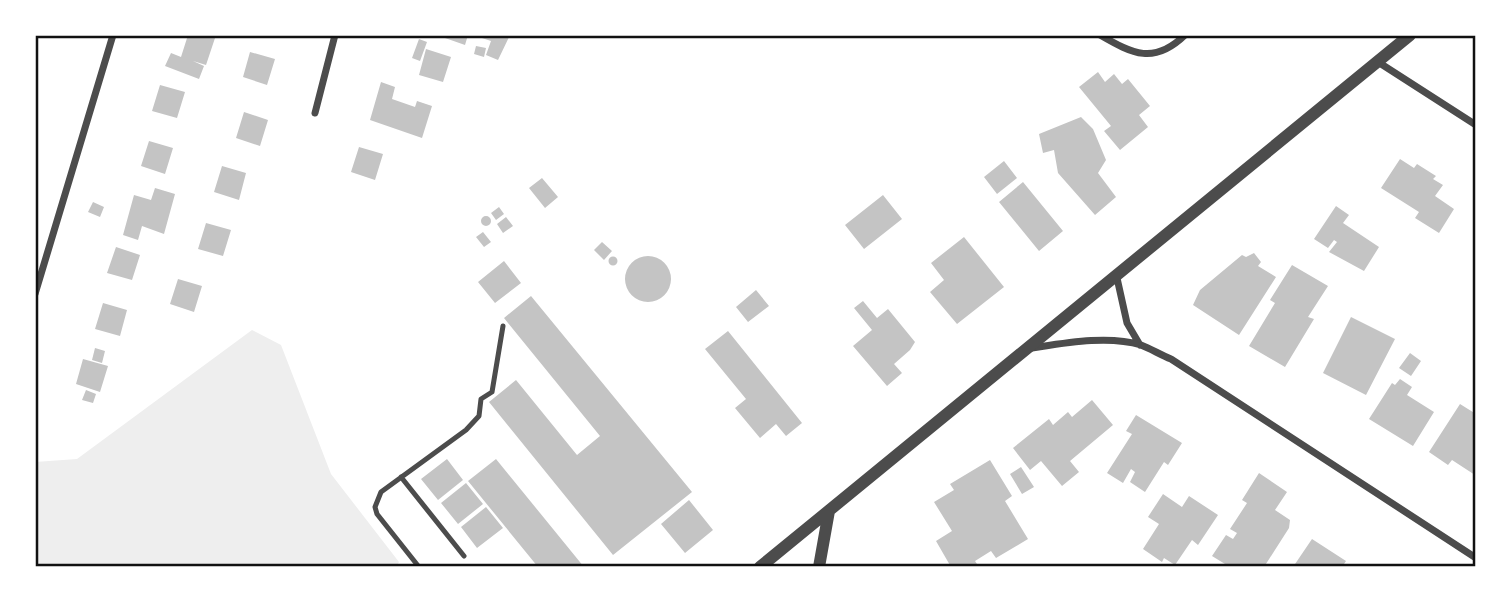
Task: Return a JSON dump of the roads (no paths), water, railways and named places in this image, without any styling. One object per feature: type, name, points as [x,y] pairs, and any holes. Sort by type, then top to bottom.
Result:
[{"type":"street","points":[[35,294],[113,35]]},
{"type":"street","points":[[315,113],[335,35]]},
{"type":"street","points":[[1100,35],[1129,52],[1158,54],[1172,47],[1185,35]]},
{"type":"street","points":[[760,567],[1117,278],[1410,35]]},
{"type":"street","points":[[1378,62],[1476,125]]},
{"type":"street","points":[[1117,278],[1127,323],[1140,345]]},
{"type":"street","points":[[1029,348],[1068,343],[1140,345],[1171,359],[1476,558]]},
{"type":"street","points":[[819,567],[830,511]]},
{"type":"lane","points":[[419,567],[375,508],[381,492],[466,430],[479,416],[481,399],[492,392],[494,385],[503,326]]},
{"type":"lane","points":[[401,477],[464,556]]}]
